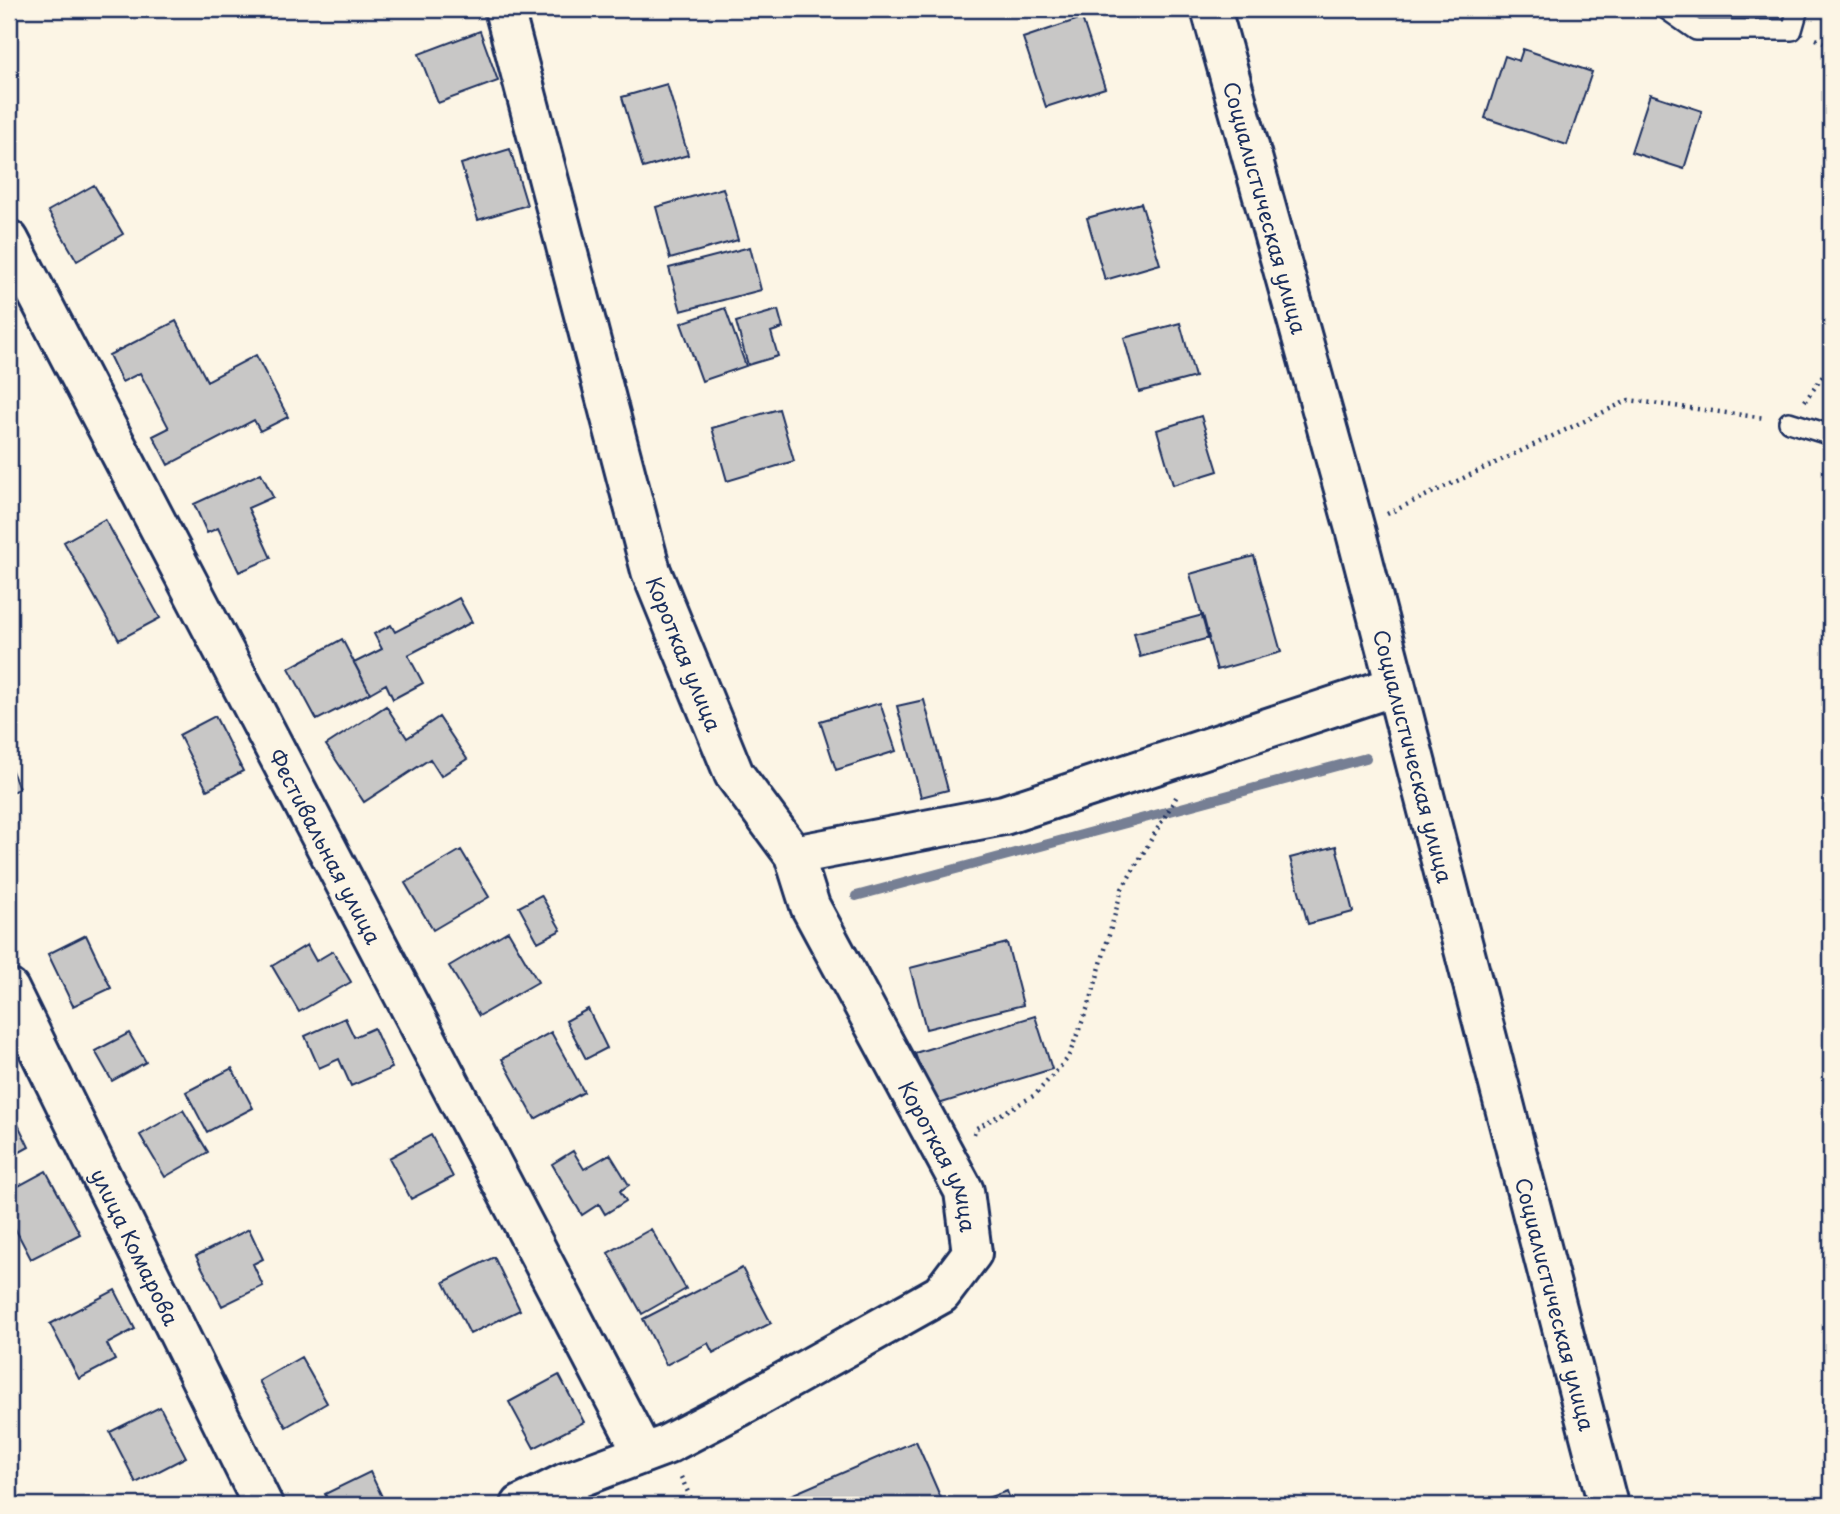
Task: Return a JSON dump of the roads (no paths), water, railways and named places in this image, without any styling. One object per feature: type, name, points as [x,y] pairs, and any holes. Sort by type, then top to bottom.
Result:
[{"type":"street","name":"Короткая улица","points":[[504,9],[651,571],[734,774],[793,855],[810,906],[964,1191],[972,1253],[941,1294],[666,1446],[643,1453]]},
{"type":"street","name":"Социалистическая улица","points":[[1212,9],[1355,529],[1608,1505]]},
{"type":"street","name":"Фестивальная улица","points":[[9,240],[643,1453]]},
{"type":"street","points":[[793,855],[1004,815],[1395,687]]},
{"type":"street","name":"улица Комарова","points":[[9,989],[263,1505]]},
{"type":"street","points":[[521,1505],[575,1494],[643,1453]]},
{"type":"lane","points":[[1667,9],[1696,30],[1792,30],[1798,9]]},
{"type":"lane","points":[[1789,422],[1831,435]]},
{"type":"waterway","points":[[856,896],[1366,758]]}]
